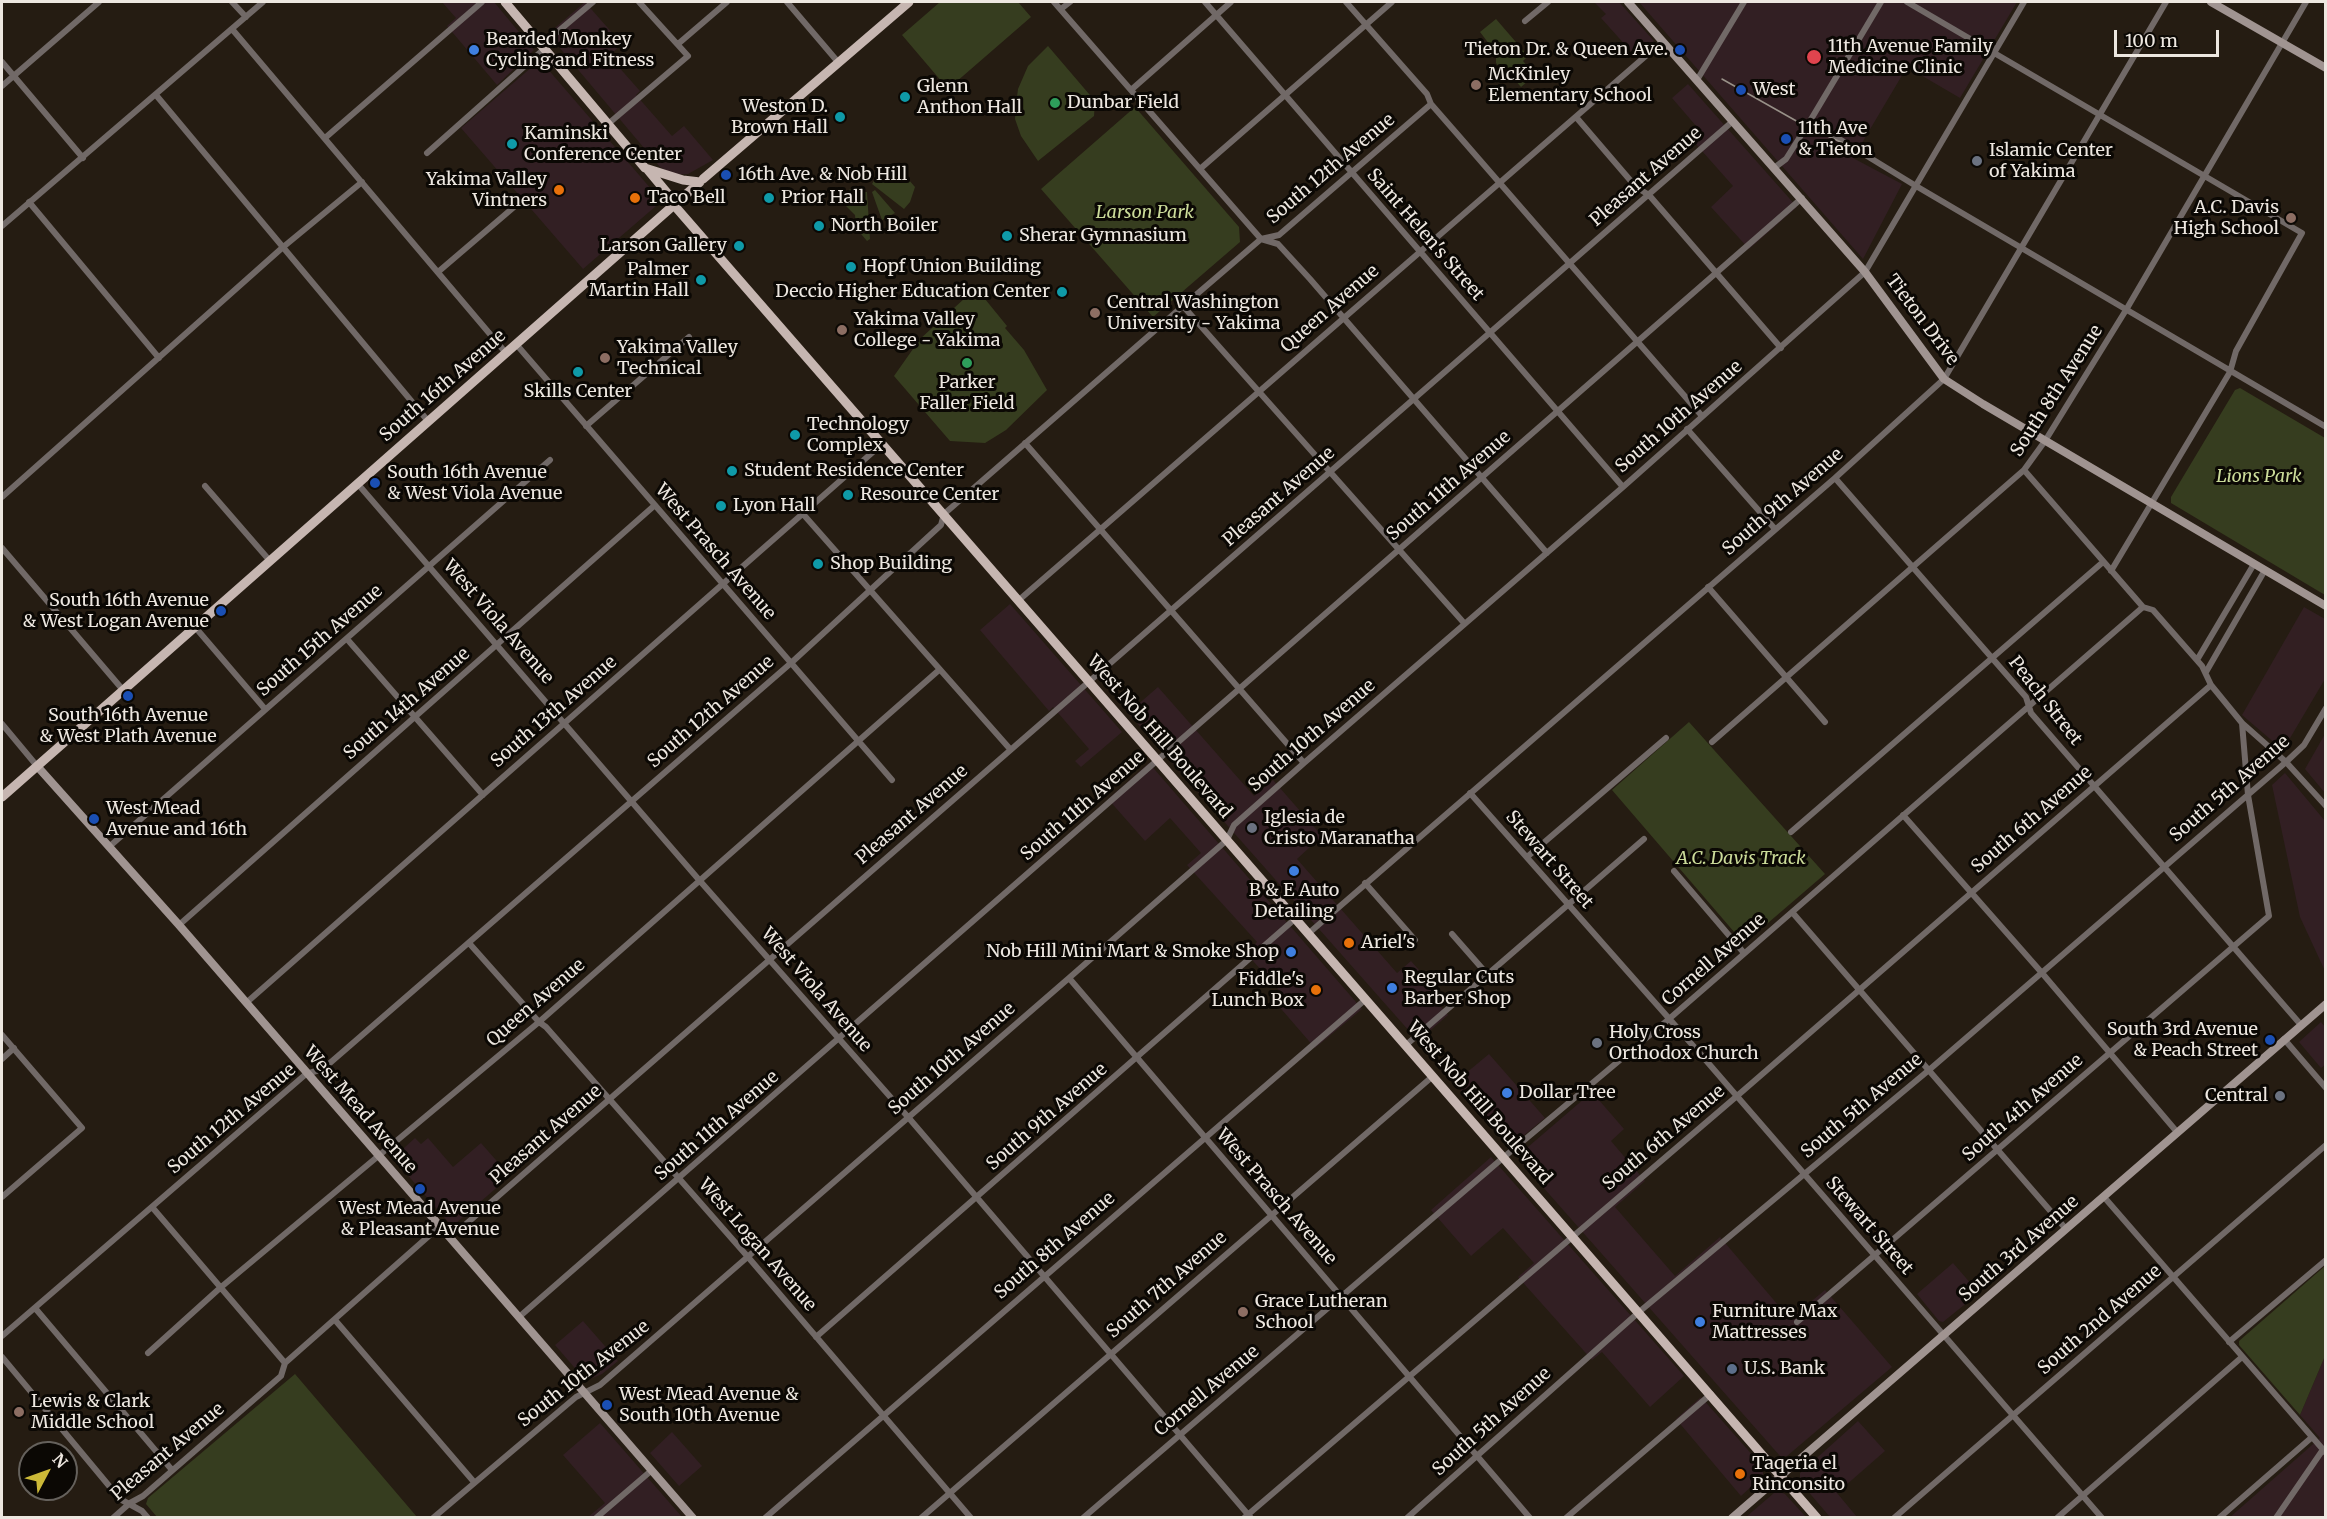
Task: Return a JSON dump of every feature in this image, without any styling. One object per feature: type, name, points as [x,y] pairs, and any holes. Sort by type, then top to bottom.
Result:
[{"type":"main road","name":"West Nob Hill Boulevard","points":[[505,2],[668,194],[673,204],[1817,1518]]},
{"type":"main road","name":"South 16th Avenue","points":[[2,797],[673,204],[909,2]]},
{"type":"main road","points":[[646,169],[684,180],[701,180]]},
{"type":"street","points":[[2,86],[99,2]]},
{"type":"street","points":[[232,2],[246,17]]},
{"type":"street","points":[[2,226],[263,2]]},
{"type":"street","points":[[325,138],[482,2]]},
{"type":"street","points":[[427,153],[544,49],[555,34],[593,2]]},
{"type":"street","points":[[608,124],[688,56],[639,2]]},
{"type":"street","points":[[678,44],[727,2]]},
{"type":"street","points":[[787,2],[838,62]]},
{"type":"street","points":[[1054,2],[1261,240],[1278,244],[1344,317],[1547,553]]},
{"type":"street","points":[[1061,9],[1070,2]]},
{"type":"street","name":"Saint Helen's Street","points":[[1204,2],[1623,487]]},
{"type":"street","points":[[1131,90],[1231,2]]},
{"type":"street","points":[[1346,2],[1427,94],[1431,104],[1702,416]]},
{"type":"street","points":[[1200,169],[1392,2]]},
{"type":"street","points":[[1525,21],[1548,2]]},
{"type":"street","name":"Tieton Drive","points":[[1628,2],[1865,272],[1944,379],[2325,606]]},
{"type":"street","points":[[1697,80],[1744,2]]},
{"type":"street","points":[[1774,168],[1786,159],[1881,2]]},
{"type":"street","points":[[1907,2],[2302,233],[2236,351],[2230,372],[2111,571]]},
{"type":"street","name":"South 10th Avenue","points":[[434,1518],[576,1397],[600,1385],[1069,978],[1227,840],[1234,825],[1623,487],[1865,272],[2024,2]]},
{"type":"street","name":"South 9th Avenue","points":[[1309,933],[1835,478],[1944,379],[2019,248],[2166,2]]},
{"type":"street","points":[[2211,2],[2325,68]]},
{"type":"street","name":"South 8th Avenue","points":[[1712,742],[2024,470],[2045,441],[2126,310],[2306,2]]},
{"type":"street","points":[[232,29],[506,353]]},
{"type":"street","name":"Queen Avenue","points":[[1019,600],[1663,41]]},
{"type":"street","points":[[2,62],[83,158]]},
{"type":"street","points":[[156,96],[428,421]]},
{"type":"street","name":"South 12th Avenue","points":[[2,1336],[306,1074],[323,1069],[791,663],[941,525],[944,514],[1183,306],[1261,240],[1279,235],[1431,104]]},
{"type":"street","points":[[1576,117],[1635,187],[1649,195],[1781,348]]},
{"type":"street","name":"Pleasant Avenue","points":[[113,1518],[130,1503],[143,1496],[281,1376],[285,1363],[439,1227],[458,1231],[1733,121]]},
{"type":"street","points":[[1810,121],[2019,248],[2325,427]]},
{"type":"street","points":[[2,497],[282,248],[362,182]]},
{"type":"street","name":"South 11th Avenue","points":[[519,1317],[1802,198]]},
{"type":"street","points":[[438,272],[521,201]]},
{"type":"street","points":[[29,202],[159,358]]},
{"type":"street","points":[[1183,306],[1464,623]]},
{"type":"street","points":[[586,426],[688,338]]},
{"type":"street","name":"West Prasch Avenue","points":[[516,344],[892,780]]},
{"type":"street","points":[[1687,429],[1775,529]]},
{"type":"street","points":[[1025,443],[1304,763]]},
{"type":"street","name":"South 13th Avenue","points":[[246,1003],[882,444]]},
{"type":"street","name":"South 15th Avenue","points":[[110,846],[550,460]]},
{"type":"street","points":[[2024,470],[2143,607],[2153,610],[2197,660],[2206,672],[2211,685],[2242,723],[2286,762],[2325,806]]},
{"type":"street","name":"Peach Street","points":[[1835,478],[2026,697],[2031,713],[2301,1025]]},
{"type":"street","name":"West Viola Avenue","points":[[357,483],[700,881],[908,1117],[1248,1516]]},
{"type":"street","points":[[205,486],[270,561]]},
{"type":"street","name":"South 14th Avenue","points":[[178,925],[655,505]]},
{"type":"street","points":[[803,514],[1010,749]]},
{"type":"street","points":[[2,548],[123,690]]},
{"type":"street","points":[[1791,832],[2103,562]]},
{"type":"street","points":[[2197,660],[2254,564]]},
{"type":"street","points":[[2206,672],[2265,570]]},
{"type":"street","points":[[1708,587],[1825,722]]},
{"type":"street","name":"Cornell Avenue","points":[[1083,1518],[1504,1157],[1669,1020],[2143,607]]},
{"type":"street","points":[[195,627],[265,709]]},
{"type":"street","points":[[347,639],[483,795]]},
{"type":"street","name":"Queen Avenue","points":[[148,1353],[220,1288],[539,1022],[939,670]]},
{"type":"street","name":"South 6th Avenue","points":[[1248,1516],[2211,685]]},
{"type":"street","name":"South 5th Avenue","points":[[1407,1518],[1639,1312],[1929,1070],[2286,762],[2304,745],[2325,708]]},
{"type":"street","points":[[2242,723],[2248,795]]},
{"type":"street","name":"West Mead Avenue","points":[[2,724],[693,1518]]},
{"type":"street","points":[[1527,858],[1666,738]]},
{"type":"street","name":"Stewart Street","points":[[1470,793],[1669,1020],[1676,1024],[2102,1518]]},
{"type":"street","name":"South 4th Avenue","points":[[1797,1322],[2269,915],[2248,795]]},
{"type":"street","points":[[1903,815],[2042,973],[2177,1132]]},
{"type":"street","points":[[1406,1045],[1644,839]]},
{"type":"street","points":[[1674,871],[1744,953]]},
{"type":"street","points":[[1365,883],[1415,940]]},
{"type":"street","points":[[1792,912],[2066,1229]]},
{"type":"street","name":"South 9th Avenue","points":[[816,1337],[1296,918]]},
{"type":"street","points":[[1452,934],[1487,974]]},
{"type":"street","name":"West Logan Avenue","points":[[469,943],[748,1257],[884,1414],[970,1518]]},
{"type":"street","name":"West Prasch Avenue","points":[[1069,978],[1530,1518]]},
{"type":"street","name":"South 8th Avenue","points":[[765,1518],[1043,1275],[1366,999]]},
{"type":"street","name":"South 3rd Avenue","points":[[1732,1518],[2325,1004]]},
{"type":"street","points":[[2,1035],[82,1128],[2,1197]]},
{"type":"street","points":[[2284,1039],[2325,1088]]},
{"type":"street","points":[[2,1059],[14,1048]]},
{"type":"street","name":"South 7th Avenue","points":[[921,1518],[1433,1076]]},
{"type":"street","name":"South 2nd Avenue","points":[[1894,1518],[2325,1145]]},
{"type":"street","points":[[2104,1197],[2324,1452],[2276,1518]]},
{"type":"street","points":[[152,1207],[285,1363]]},
{"type":"street","points":[[2229,1342],[2325,1260]]},
{"type":"street","points":[[35,1308],[172,1470]]},
{"type":"street","points":[[335,1320],[474,1482]]},
{"type":"street","points":[[2,1357],[120,1499],[130,1503],[148,1518]]},
{"type":"street","points":[[2057,1518],[2242,1357]]},
{"type":"street","points":[[1566,1518],[1711,1394]]},
{"type":"street","points":[[2219,1518],[2311,1438]]},
{"type":"street","points":[[596,1518],[652,1470]]},
{"type":"shaded area","points":[[442,2],[494,2],[534,50],[497,85],[447,26],[456,18]]},
{"type":"shaded area","points":[[585,2],[622,44],[609,56],[640,91],[636,95],[672,136],[684,126],[713,160],[688,174],[674,175],[660,167],[548,34]]},
{"type":"shaded area","points":[[1594,2],[1619,2],[1654,41],[1636,57],[1601,18],[1606,14]]},
{"type":"shaded area","points":[[1639,2],[2017,2],[1960,98],[1907,67],[1853,158],[1902,184],[1863,259]]},
{"type":"shaded area","points":[[540,60],[658,197],[656,206],[583,269],[461,128]]},
{"type":"shaded area","points":[[1688,84],[1797,207],[1749,249],[1711,207],[1733,186],[1694,142],[1703,134],[1672,98]]},
{"type":"shaded area","points":[[1010,604],[1122,732],[1081,767],[1075,761],[1089,749],[1053,707],[1049,711],[980,630]]},
{"type":"shaded area","points":[[2304,607],[2325,619],[2325,679],[2283,750],[2242,715]]},
{"type":"shaded area","points":[[1158,687],[1254,796],[1273,780],[1322,836],[1297,859],[1397,973],[1411,961],[1434,987],[1429,993],[1448,1015],[1418,1041],[1128,713]]},
{"type":"shaded area","points":[[2325,734],[2325,793],[2305,769]]},
{"type":"shaded area","points":[[1149,763],[1362,1009],[1315,1048],[1276,1003],[1285,997],[1246,953],[1257,942],[1187,865],[1201,853],[1170,818],[1145,841],[1108,799]]},
{"type":"shaded area","points":[[2285,773],[2325,821],[2325,971],[2300,917],[2272,785]]},
{"type":"shaded area","points":[[2321,1022],[2325,1027],[2326,1064],[2321,1068],[2299,1042]]},
{"type":"shaded area","points":[[1489,1054],[1545,1118],[1511,1146],[1454,1083]]},
{"type":"shaded area","points":[[1592,1092],[1624,1129],[1611,1141],[1645,1181],[1615,1207],[1675,1276],[1720,1237],[1790,1319],[1825,1290],[1892,1367],[1787,1456],[1780,1456],[1520,1161],[1521,1153]]},
{"type":"shaded area","points":[[415,1138],[421,1144],[428,1138],[453,1167],[481,1143],[510,1176],[455,1224],[449,1223],[393,1158]]},
{"type":"shaded area","points":[[1491,1157],[1684,1376],[1650,1407],[1602,1352],[1592,1360],[1518,1277],[1534,1263],[1503,1228],[1471,1256],[1431,1210]]},
{"type":"shaded area","points":[[1953,1263],[1979,1293],[1943,1322],[1939,1321],[1917,1294]]},
{"type":"shaded area","points":[[583,1321],[618,1361],[602,1374],[586,1381],[555,1345]]},
{"type":"shaded area","points":[[2325,1356],[2325,1517],[2229,1518],[2320,1438],[2300,1415]]},
{"type":"shaded area","points":[[1701,1397],[1763,1467],[1763,1476],[1741,1496],[1676,1419]]},
{"type":"shaded area","points":[[1858,1421],[1885,1451],[1837,1493],[1857,1517],[1830,1517],[1800,1482],[1800,1473]]},
{"type":"shaded area","points":[[600,1423],[682,1517],[588,1517],[605,1503],[563,1455]]},
{"type":"shaded area","points":[[672,1432],[702,1466],[679,1486],[650,1453]]},
{"type":"shaded area","points":[[1774,1493],[1785,1494],[1806,1517],[1746,1517]]},
{"type":"green space","points":[[940,2],[1018,2],[1031,17],[948,89],[902,35]]},
{"type":"green space","points":[[1496,19],[1528,56],[1523,61],[1535,75],[1521,87],[1506,70],[1503,72],[1496,63],[1496,53],[1480,32]]},
{"type":"green space","name":"Dunbar Field","points":[[1048,46],[1095,101],[1094,116],[1038,161],[1021,136],[1015,119],[1016,105],[1018,89],[1028,66]]},
{"type":"green space","name":"Larson Park","points":[[1135,107],[1239,227],[1240,242],[1153,317],[1041,189]]},
{"type":"green space","points":[[875,179],[908,179],[915,187],[910,202],[904,209],[872,184]]},
{"type":"green space","points":[[855,186],[862,192],[867,192],[870,239],[867,241],[856,228],[855,215],[844,204],[843,194]]},
{"type":"green space","points":[[875,190],[895,213],[882,220],[872,192]]},
{"type":"green space","name":"Parker Faller Field","points":[[965,298],[985,299],[1024,350],[1047,390],[1006,430],[985,443],[950,441],[894,376],[920,339]]},
{"type":"green space","name":"Lions Park","points":[[2240,388],[2325,438],[2325,595],[2171,503],[2171,497],[2235,390]]},
{"type":"green space","name":"A.C. Davis Track","points":[[1689,722],[1825,874],[1747,941],[1741,940],[1612,790]]},
{"type":"green space","points":[[2325,1266],[2325,1356],[2300,1415],[2239,1345],[2239,1341]]},
{"type":"green space","points":[[295,1374],[417,1517],[157,1517],[146,1504],[148,1498]]},
{"type":"tram line","points":[[1722,79],[1807,127],[1852,147]]},
{"type":"place","name":"Bearded Monkey Cycling and Fitness","points":[[474,50]]},
{"type":"place","name":"Tieton Dr. & Queen Ave.","points":[[1680,50]]},
{"type":"place","name":"11th Avenue Family Medicine Clinic","points":[[1814,57]]},
{"type":"place","name":"McKinley Elementary School","points":[[1476,85]]},
{"type":"place","name":"West","points":[[1741,90]]},
{"type":"place","name":"Glenn Anthon Hall","points":[[905,97]]},
{"type":"place","name":"Dunbar Field","points":[[1055,103]]},
{"type":"place","name":"Weston D. Brown Hall","points":[[840,117]]},
{"type":"place","name":"11th Ave & Tieton","points":[[1786,139]]},
{"type":"place","name":"Kaminski Conference Center","points":[[512,144]]},
{"type":"place","name":"Islamic Center of Yakima","points":[[1977,161]]},
{"type":"place","name":"16th Ave. & Nob Hill","points":[[726,175]]},
{"type":"place","name":"Yakima Valley Vintners","points":[[559,190]]},
{"type":"place","name":"Taco Bell","points":[[635,198]]},
{"type":"place","name":"Prior Hall","points":[[769,198]]},
{"type":"place","name":"A.C. Davis High School","points":[[2291,218]]},
{"type":"place","name":"North Boiler","points":[[819,226]]},
{"type":"place","name":"Sherar Gymnasium","points":[[1007,236]]},
{"type":"place","name":"Larson Gallery","points":[[739,246]]},
{"type":"place","name":"Hopf Union Building","points":[[851,267]]},
{"type":"place","name":"Palmer Martin Hall","points":[[701,280]]},
{"type":"place","name":"Deccio Higher Education Center","points":[[1062,292]]},
{"type":"place","name":"Central Washington University - Yakima","points":[[1095,313]]},
{"type":"place","name":"Yakima Valley College - Yakima","points":[[842,330]]},
{"type":"place","name":"Yakima Valley Technical","points":[[605,358]]},
{"type":"place","name":"Parker Faller Field","points":[[967,363]]},
{"type":"place","name":"Skills Center","points":[[578,372]]},
{"type":"place","name":"Technology Complex","points":[[795,435]]},
{"type":"place","name":"Student Residence Center","points":[[732,471]]},
{"type":"place","name":"South 16th Avenue & West Viola Avenue","points":[[375,483]]},
{"type":"place","name":"Resource Center","points":[[848,495]]},
{"type":"place","name":"Lyon Hall","points":[[721,506]]},
{"type":"place","name":"Shop Building","points":[[818,564]]},
{"type":"place","name":"South 16th Avenue & West Logan Avenue","points":[[221,611]]},
{"type":"place","name":"South 16th Avenue & West Plath Avenue","points":[[128,696]]},
{"type":"place","name":"West Mead Avenue and 16th","points":[[94,819]]},
{"type":"place","name":"Iglesia de Cristo Maranatha","points":[[1252,828]]},
{"type":"place","name":"B & E Auto Detailing","points":[[1294,871]]},
{"type":"place","name":"Ariel's","points":[[1349,943]]},
{"type":"place","name":"Nob Hill Mini Mart & Smoke Shop","points":[[1291,952]]},
{"type":"place","name":"Regular Cuts Barber Shop","points":[[1392,988]]},
{"type":"place","name":"Fiddle's Lunch Box","points":[[1316,990]]},
{"type":"place","name":"South 3rd Avenue & Peach Street","points":[[2270,1040]]},
{"type":"place","name":"Holy Cross Orthodox Church","points":[[1597,1043]]},
{"type":"place","name":"Dollar Tree","points":[[1507,1093]]},
{"type":"place","name":"Central","points":[[2280,1096]]},
{"type":"place","name":"West Mead Avenue & Pleasant Avenue","points":[[420,1189]]},
{"type":"place","name":"Grace Lutheran School","points":[[1243,1312]]},
{"type":"place","name":"Furniture Max Mattresses","points":[[1700,1322]]},
{"type":"place","name":"U.S. Bank","points":[[1732,1369]]},
{"type":"place","name":"West Mead Avenue & South 10th Avenue","points":[[607,1405]]},
{"type":"place","name":"Lewis & Clark Middle School","points":[[19,1412]]},
{"type":"place","name":"Taqeria el Rinconsito","points":[[1740,1474]]}]
